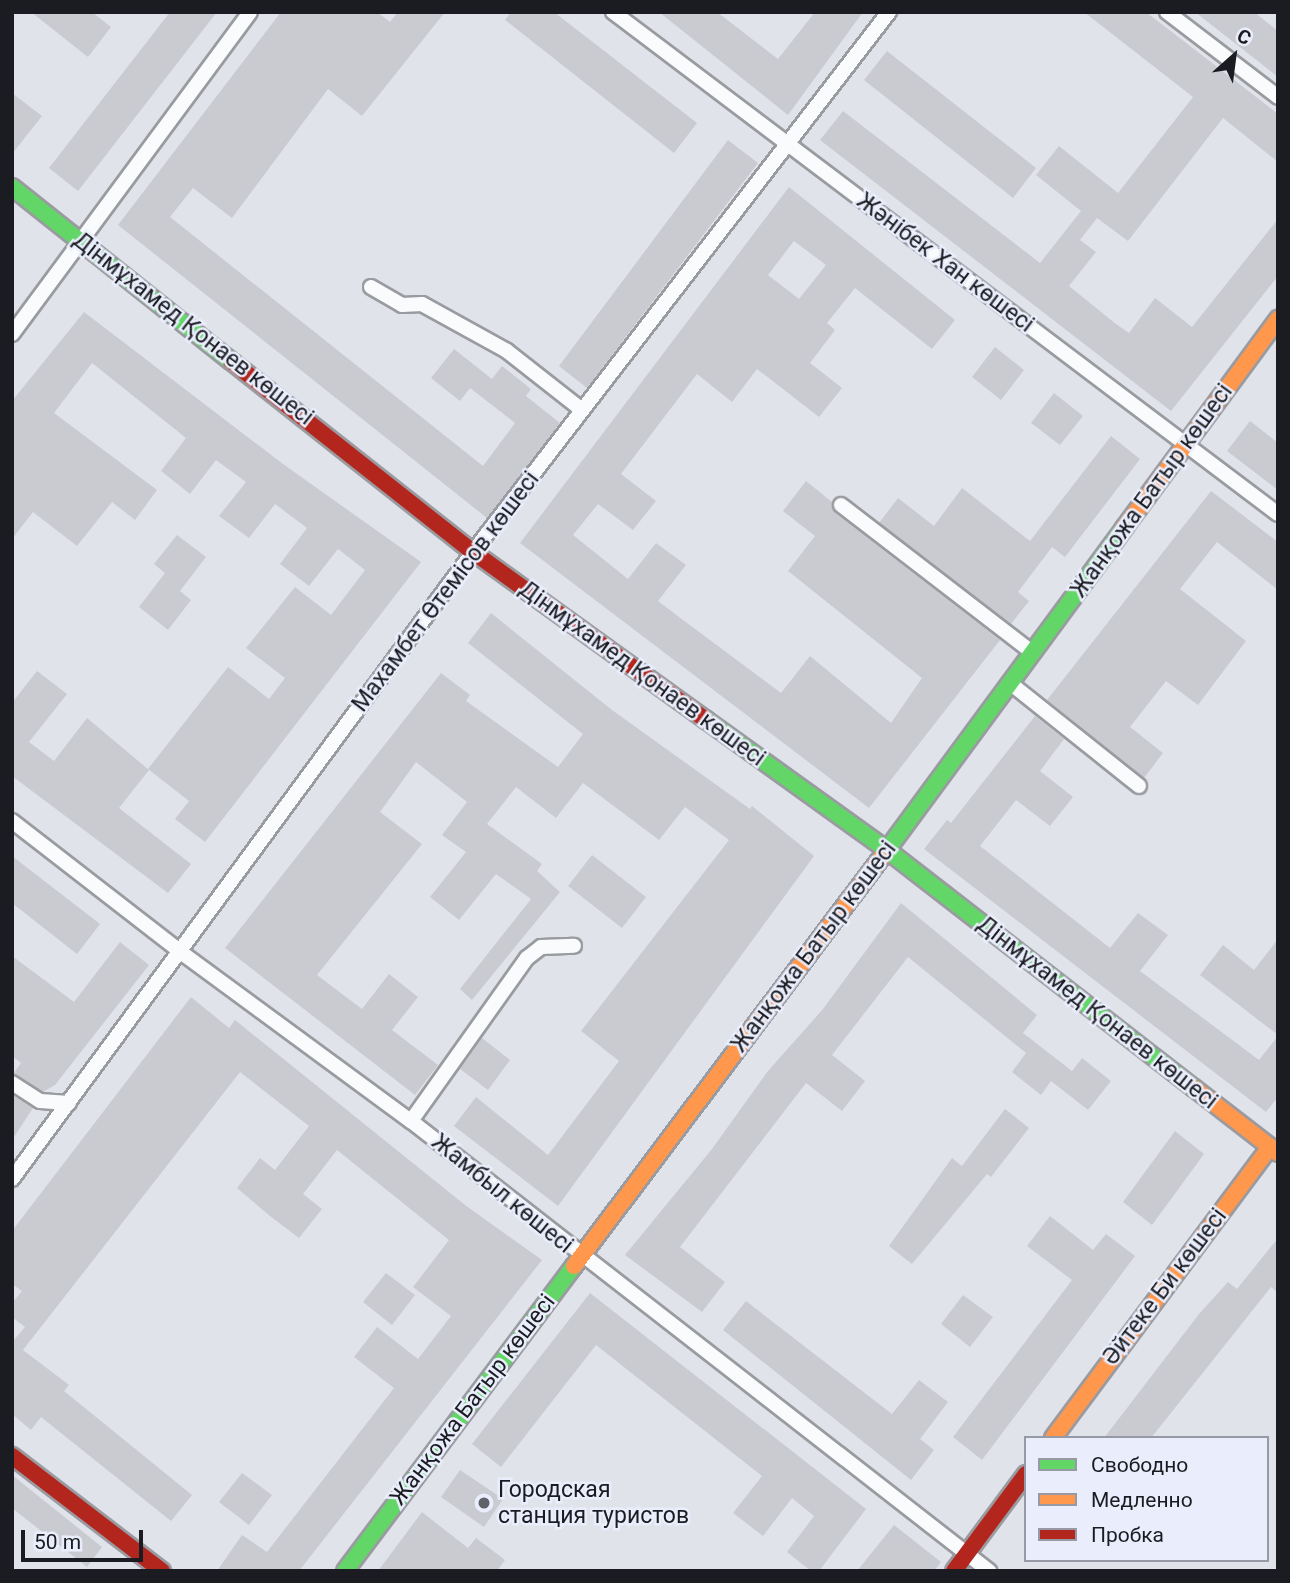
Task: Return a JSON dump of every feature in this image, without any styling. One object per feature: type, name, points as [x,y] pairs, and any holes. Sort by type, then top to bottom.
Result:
[{"type":"street","points":[[12,334],[250,12]]},
{"type":"street","name":"Жәнібек Хан көшесі","points":[[613,12],[1278,514]]},
{"type":"street","name":"Махамбет Өтемісов көшесі","points":[[12,1179],[182,953],[473,552],[789,146],[889,12]]},
{"type":"street","points":[[1167,12],[1278,97]]},
{"type":"street","name":"Дінмұхамед Қонаев көшесі","points":[[12,187],[473,552],[887,850],[1275,1146]]},
{"type":"street","points":[[371,286],[402,304],[422,304],[507,351],[582,410]]},
{"type":"street","name":"Жанқожа Батыр көшесі","points":[[345,1571],[887,850],[1278,319]]},
{"type":"street","points":[[841,505],[1033,653]]},
{"type":"street","points":[[1010,684],[1139,786]]},
{"type":"street","name":"Жамбыл көшесі","points":[[12,821],[182,953],[411,1121],[989,1571]]},
{"type":"street","points":[[411,1121],[527,958],[541,947],[574,946]]},
{"type":"street","points":[[12,1083],[40,1101],[69,1103]]},
{"type":"street","name":"Әйтеке Би көшесі","points":[[1055,1436],[1275,1146]]},
{"type":"street","points":[[12,1456],[162,1571]]},
{"type":"street","points":[[954,1571],[1024,1477]]},
{"type":"building","points":[[31,12],[92,12],[111,27],[88,57]]},
{"type":"building","points":[[170,12],[217,12],[78,191],[49,168]]},
{"type":"building","points":[[281,12],[377,12],[390,22],[398,12],[445,12],[362,116],[328,89],[232,218],[193,188],[170,217],[483,466],[515,423],[470,388],[460,401],[431,378],[454,349],[492,379],[502,366],[531,389],[526,396],[560,423],[487,518],[118,225]]},
{"type":"building","points":[[511,12],[554,12],[697,123],[674,153],[505,20]]},
{"type":"building","points":[[659,12],[717,12],[778,59],[815,12],[863,12],[788,115]]},
{"type":"building","points":[[1084,12],[1146,12],[1278,114],[1278,162],[1223,118],[1128,241],[1097,218],[1080,240],[1096,252],[1069,286],[1116,324],[1129,333],[1155,298],[1192,327],[1278,219],[1278,276],[1171,411],[820,140],[843,111],[1040,263],[1081,211],[1036,175],[1059,146],[1118,193],[1193,97]]},
{"type":"building","points":[[1195,12],[1254,12],[1278,31],[1278,77]]},
{"type":"building","points":[[887,51],[1036,168],[1013,198],[864,80]]},
{"type":"building","points":[[12,93],[42,116],[12,154]]},
{"type":"building","points":[[728,140],[758,163],[587,388],[559,366]]},
{"type":"building","points":[[789,187],[955,320],[932,349],[855,288],[827,323],[835,330],[810,363],[842,388],[819,417],[757,369],[732,402],[697,374],[621,474],[656,501],[633,530],[598,504],[573,535],[628,579],[656,543],[686,565],[658,601],[781,693],[810,656],[891,723],[922,678],[788,571],[815,536],[783,511],[806,481],[832,502],[835,513],[1000,640],[869,808],[520,543]],"holes":[[[794,241],[826,265],[799,299],[768,275]]]},
{"type":"building","points":[[84,312],[283,464],[421,562],[205,842],[175,819],[189,801],[148,769],[228,667],[269,699],[285,678],[246,648],[295,587],[331,615],[365,570],[338,549],[309,586],[280,564],[307,528],[275,504],[249,538],[219,516],[246,482],[216,460],[190,494],[161,471],[186,438],[92,363],[54,413],[157,490],[135,520],[112,502],[77,546],[33,512],[12,539],[12,401]]},
{"type":"building","points":[[995,347],[1024,370],[1001,400],[972,377]]},
{"type":"building","points":[[1054,393],[1083,416],[1060,445],[1031,423]]},
{"type":"building","points":[[1250,421],[1278,443],[1278,490],[1227,451]]},
{"type":"building","points":[[1111,436],[1140,459],[1065,557],[1052,547],[1018,592],[1029,601],[1011,624],[879,523],[898,498],[934,526],[962,488],[1030,541]]},
{"type":"building","points":[[1211,491],[1278,542],[1278,590],[1217,542],[1180,589],[1246,641],[1198,705],[1166,681],[1130,727],[1163,753],[1144,778],[1047,700]]},
{"type":"building","points":[[177,535],[206,557],[180,591],[191,600],[168,630],[139,607],[165,573],[154,564]]},
{"type":"building","points":[[491,613],[612,710],[750,809],[752,806],[814,856],[558,1206],[454,1126],[476,1097],[548,1155],[619,1061],[581,1031],[729,840],[685,807],[659,840],[583,783],[556,818],[516,787],[487,824],[542,864],[537,871],[560,892],[472,1000],[460,989],[531,899],[496,874],[459,920],[430,897],[466,852],[442,835],[467,802],[416,762],[380,812],[422,844],[317,975],[362,1009],[389,974],[418,997],[392,1030],[438,1065],[415,1095],[225,948],[441,673],[470,695],[466,701],[558,767],[583,734],[468,643]]},
{"type":"building","points":[[37,671],[67,694],[29,742],[54,761],[87,718],[149,770],[119,808],[191,864],[168,893],[12,776],[12,703]]},
{"type":"building","points":[[1035,716],[1064,739],[1040,771],[1073,797],[1050,826],[1016,800],[980,846],[1110,948],[1138,913],[1168,935],[1140,971],[1259,1060],[1278,1036],[1278,1097],[1266,1112],[924,849],[947,820],[951,823]]},
{"type":"building","points":[[592,855],[646,897],[622,928],[568,886]]},
{"type":"building","points":[[12,856],[100,924],[77,954],[12,903]]},
{"type":"building","points":[[901,903],[1037,1015],[1023,1033],[1072,1071],[1082,1058],[1111,1081],[1088,1110],[1051,1081],[1041,1095],[1012,1072],[1026,1053],[908,957],[832,1055],[865,1081],[842,1111],[806,1083],[680,1247],[725,1282],[702,1312],[625,1255],[712,1149],[768,1071],[823,1009]]},
{"type":"building","points":[[1278,939],[1278,1035],[1200,975],[1223,945],[1254,970]]},
{"type":"building","points":[[120,942],[149,965],[55,1085],[43,1092],[13,1074],[21,1063],[12,1056],[12,956],[74,1002]]},
{"type":"building","points":[[191,997],[229,1028],[235,1020],[465,1205],[542,1260],[299,1571],[217,1571],[242,1535],[267,1552],[394,1388],[354,1357],[377,1327],[418,1359],[451,1316],[413,1287],[449,1240],[337,1150],[303,1194],[322,1209],[299,1238],[270,1216],[237,1188],[260,1158],[275,1170],[309,1126],[240,1072],[23,1350],[69,1385],[64,1391],[192,1495],[171,1521],[41,1417],[31,1430],[12,1414],[12,1342],[25,1327],[12,1317],[12,1303],[22,1291],[12,1284],[12,1231]]},
{"type":"building","points":[[482,1038],[510,1060],[488,1090],[460,1069]]},
{"type":"building","points":[[12,1095],[33,1108],[12,1140]]},
{"type":"building","points":[[1005,1109],[1029,1128],[991,1177],[987,1174],[912,1264],[889,1246],[952,1158],[962,1166]]},
{"type":"building","points":[[1175,1131],[1204,1154],[1152,1225],[1123,1202]]},
{"type":"building","points":[[1050,1216],[1093,1250],[1106,1234],[1135,1256],[982,1460],[953,1437],[1072,1280],[1027,1246]]},
{"type":"building","points":[[1278,1238],[1278,1293],[1271,1287],[1153,1436],[1106,1436],[1199,1314],[1228,1282],[1237,1289]]},
{"type":"building","points":[[386,1273],[415,1295],[392,1325],[363,1302]]},
{"type":"building","points":[[590,1293],[866,1509],[819,1571],[811,1571],[787,1552],[814,1516],[792,1498],[763,1536],[733,1513],[762,1476],[596,1345],[501,1467],[472,1444]]},
{"type":"building","points":[[963,1295],[993,1317],[970,1347],[941,1324]]},
{"type":"building","points":[[746,1301],[892,1414],[919,1380],[948,1402],[920,1439],[934,1450],[911,1480],[723,1330]]},
{"type":"building","points":[[460,1470],[503,1499],[484,1527],[441,1497]]},
{"type":"building","points":[[242,1473],[272,1495],[249,1525],[219,1502]]},
{"type":"building","points":[[12,1475],[102,1547],[87,1567],[12,1508]]},
{"type":"building","points":[[422,1512],[468,1548],[476,1538],[505,1560],[497,1571],[378,1571]]},
{"type":"building","points":[[894,1525],[941,1562],[934,1571],[857,1571]]},
{"type":"traffic: fast","points":[[12,187],[231,361]]},
{"type":"traffic: fast","points":[[881,858],[1124,528]]},
{"type":"traffic: fast","points":[[706,720],[887,850],[1194,1088]]},
{"type":"traffic: fast","points":[[345,1571],[574,1266]]},
{"type":"traffic: slow","points":[[1124,528],[1278,319]]},
{"type":"traffic: slow","points":[[574,1266],[881,858]]},
{"type":"traffic: slow","points":[[1194,1088],[1278,1153]]},
{"type":"traffic: slow","points":[[1054,1436],[1270,1147]]},
{"type":"traffic: jam","points":[[231,361],[473,552],[706,720]]},
{"type":"traffic: jam","points":[[12,1456],[162,1571]]},
{"type":"traffic: jam","points":[[954,1571],[1024,1477]]},
{"type":"place","name":"Городская станция туристов","points":[[484,1503]]}]
